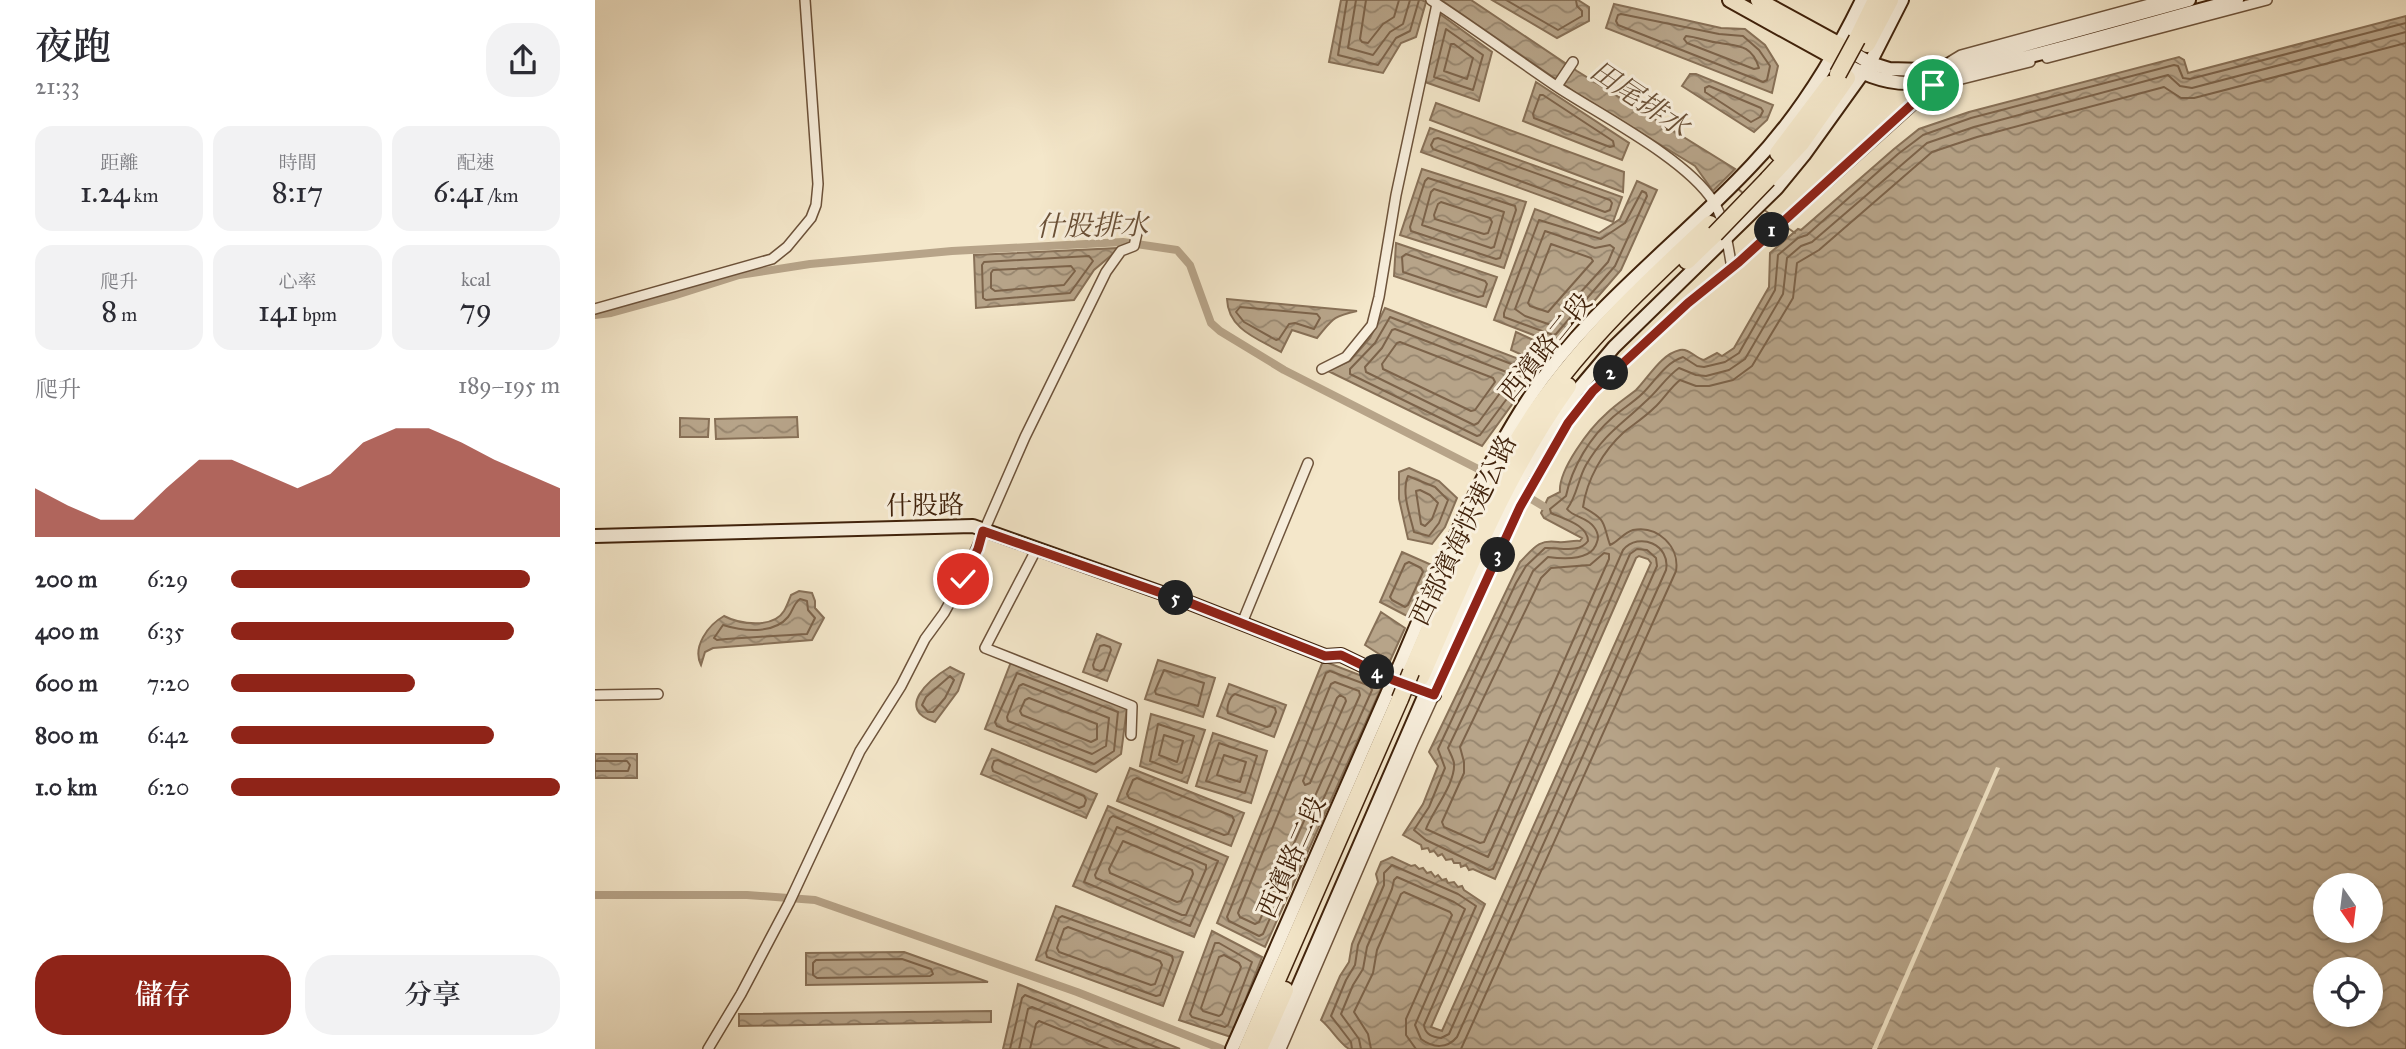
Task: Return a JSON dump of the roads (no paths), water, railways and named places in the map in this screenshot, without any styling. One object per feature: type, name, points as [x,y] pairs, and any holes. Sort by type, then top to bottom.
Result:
[{"type":"highway","name":"西部濱海快速公路","points":[[1237,1048],[1404,701],[1423,684],[1499,498],[1548,414],[1596,351],[1717,232],[1766,176],[1802,142],[1849,75],[1876,0]]},
{"type":"highway","name":"西部濱海快速公路","points":[[1862,42],[1890,0]]},
{"type":"highway","name":"西部濱海快速公路","points":[[1259,1049],[1404,701]]},
{"type":"main road","points":[[1730,0],[1836,51]]},
{"type":"main road","points":[[1758,0],[1836,51]]},
{"type":"street","points":[[595,309],[763,262],[787,247],[811,218],[816,205],[818,184],[805,0]]},
{"type":"street","name":"西濱路二段","points":[[1237,1048],[1393,680],[1513,472],[1531,396],[1589,321],[1715,203],[1766,176],[1862,0]]},
{"type":"street","points":[[1849,75],[1870,63],[1902,0]]},
{"type":"street","points":[[1513,472],[1568,423],[1593,391],[1688,303],[1732,268],[1918,101],[1940,78],[1947,64],[1961,55],[2164,0]]},
{"type":"street","points":[[1836,51],[1889,69],[1907,71],[1947,64],[2189,0]]},
{"type":"street","points":[[1849,75],[1909,83],[1940,78],[2237,0]]},
{"type":"street","points":[[2219,5],[2267,0]]},
{"type":"street","points":[[1322,369],[1346,357],[1372,325],[1434,2],[1669,159],[1696,180],[1715,203],[1717,232],[1732,268]]},
{"type":"street","points":[[1836,51],[1849,75]]},
{"type":"street","points":[[1557,86],[1573,62]]},
{"type":"street","points":[[708,1049],[741,994],[789,903],[860,751],[963,579],[1036,414],[1106,272],[1121,251],[1134,246],[1137,233]]},
{"type":"street","points":[[1242,623],[1308,463]]},
{"type":"street","points":[[1271,1049],[1499,498]]},
{"type":"street","name":"什股路","points":[[595,536],[973,526],[1242,623],[1325,656],[1341,655],[1393,680],[1423,684]]},
{"type":"street","points":[[1037,548],[985,648],[1132,706],[1131,735]]},
{"type":"street","points":[[1281,1049],[1423,684]]},
{"type":"street","points":[[595,695],[658,694]]},
{"type":"water","points":[[1341,0],[1426,2],[1416,37],[1401,43],[1383,73],[1329,62]]},
{"type":"water","points":[[1441,0],[1471,0],[1577,71],[1735,169],[1713,191],[1695,166],[1576,93]]},
{"type":"water","points":[[1492,0],[1578,0],[1589,7],[1589,21],[1557,38]]},
{"type":"water","points":[[1614,4],[1721,28],[1745,29],[1765,45],[1778,66],[1772,93],[1606,28]]},
{"type":"water","points":[[1440,14],[1492,52],[1479,101],[1425,82]]},
{"type":"water","points":[[2406,16],[2406,1049],[1349,1049],[1345,1046],[1321,1020],[1349,962],[1352,944],[1378,882],[1376,874],[1381,862],[1392,857],[1419,869],[1423,868],[1435,877],[1438,875],[1442,880],[1446,879],[1448,883],[1454,882],[1458,887],[1462,886],[1485,904],[1431,1027],[1442,1031],[1651,563],[1639,556],[1636,558],[1495,879],[1473,869],[1469,870],[1466,865],[1461,867],[1460,863],[1454,863],[1452,859],[1446,860],[1442,854],[1438,856],[1428,848],[1422,849],[1421,845],[1403,835],[1423,804],[1438,766],[1429,752],[1520,562],[1541,543],[1580,541],[1582,538],[1544,518],[1541,513],[1548,498],[1560,492],[1569,461],[1592,429],[1673,352],[1686,350],[1704,360],[1717,353],[1722,356],[1734,348],[1769,287],[1770,253],[1798,229],[1801,230],[1919,129],[1969,112],[2179,57],[2184,60],[2188,73]]},
{"type":"water","points":[[1690,74],[1773,105],[1767,120],[1754,132],[1682,86]]},
{"type":"water","points":[[1536,82],[1629,143],[1622,160],[1523,121]]},
{"type":"water","points":[[1436,103],[1624,172],[1623,192],[1430,120]]},
{"type":"water","points":[[1430,128],[1622,197],[1613,222],[1421,152]]},
{"type":"water","points":[[1422,169],[1526,202],[1504,268],[1400,235]]},
{"type":"water","points":[[1637,181],[1657,190],[1621,270],[1557,344],[1494,320],[1535,209],[1599,233],[1620,219]]},
{"type":"water","points":[[1396,243],[1497,277],[1486,307],[1394,276]]},
{"type":"water","points":[[1120,248],[1094,270],[1074,300],[976,308],[974,255]]},
{"type":"water","points":[[1227,299],[1357,311],[1333,320],[1317,338],[1292,330],[1281,352],[1239,326],[1229,310]]},
{"type":"water","points":[[1385,308],[1519,359],[1534,374],[1482,446],[1328,371],[1350,361],[1370,338]]},
{"type":"water","points":[[1516,332],[1540,343],[1546,353],[1536,361],[1511,350]]},
{"type":"water","points":[[797,417],[798,437],[716,439],[715,419]]},
{"type":"water","points":[[680,418],[709,419],[708,437],[680,437]]},
{"type":"water","points":[[1409,468],[1439,481],[1457,498],[1445,527],[1432,544],[1408,539],[1399,499],[1399,472]]},
{"type":"water","points":[[1402,552],[1434,566],[1411,618],[1380,602]]},
{"type":"water","points":[[799,591],[812,593],[815,608],[824,618],[812,640],[713,648],[705,652],[701,665],[700,644],[707,631],[718,620],[724,616],[747,623],[764,623],[779,617],[791,595]]},
{"type":"water","points":[[1381,612],[1405,628],[1390,661],[1365,645]]},
{"type":"water","points":[[1097,634],[1121,644],[1107,681],[1083,672]]},
{"type":"water","points":[[1158,660],[1215,678],[1203,717],[1145,699]]},
{"type":"water","points":[[1323,661],[1383,684],[1265,947],[1217,923]]},
{"type":"water","points":[[1011,662],[1127,708],[1121,754],[1096,772],[985,729]]},
{"type":"water","points":[[950,667],[964,674],[958,691],[935,722],[917,710],[916,702],[926,686]]},
{"type":"water","points":[[1229,684],[1286,705],[1274,737],[1217,716]]},
{"type":"water","points":[[1151,714],[1205,730],[1187,783],[1140,766]]},
{"type":"water","points":[[1213,733],[1267,751],[1251,803],[1196,786]]},
{"type":"water","points":[[992,749],[1097,794],[1086,818],[981,774]]},
{"type":"water","points":[[595,754],[637,754],[637,778],[595,778]]},
{"type":"water","points":[[1130,768],[1244,813],[1231,846],[1117,801]]},
{"type":"water","points":[[1108,806],[1228,857],[1194,937],[1073,886]]},
{"type":"water","points":[[1056,906],[1183,952],[1163,1006],[1036,960]]},
{"type":"water","points":[[1212,931],[1262,957],[1231,1037],[1179,1020]]},
{"type":"water","points":[[904,952],[988,982],[806,985],[806,953]]},
{"type":"water","points":[[1018,984],[1180,1049],[1003,1049]]},
{"type":"water","points":[[991,1011],[991,1022],[739,1026],[739,1014]]},
{"type":"waterway","name":"田尾排水","points":[[1736,187],[1745,195]]},
{"type":"waterway","name":"田尾排水","points":[[1763,209],[1778,220]]},
{"type":"waterway","name":"田尾排水","points":[[1785,226],[1795,233]]},
{"type":"waterway","name":"什股排水","points":[[595,315],[673,296],[739,275],[810,264],[952,251],[1123,242],[1177,250],[1190,265],[1211,323],[1220,331],[1284,370],[1488,474]]},
{"type":"waterway","name":"什股排水","points":[[1523,494],[1543,506]]},
{"type":"waterway","points":[[595,895],[747,895],[815,900],[1077,992],[1222,1049]]}]
